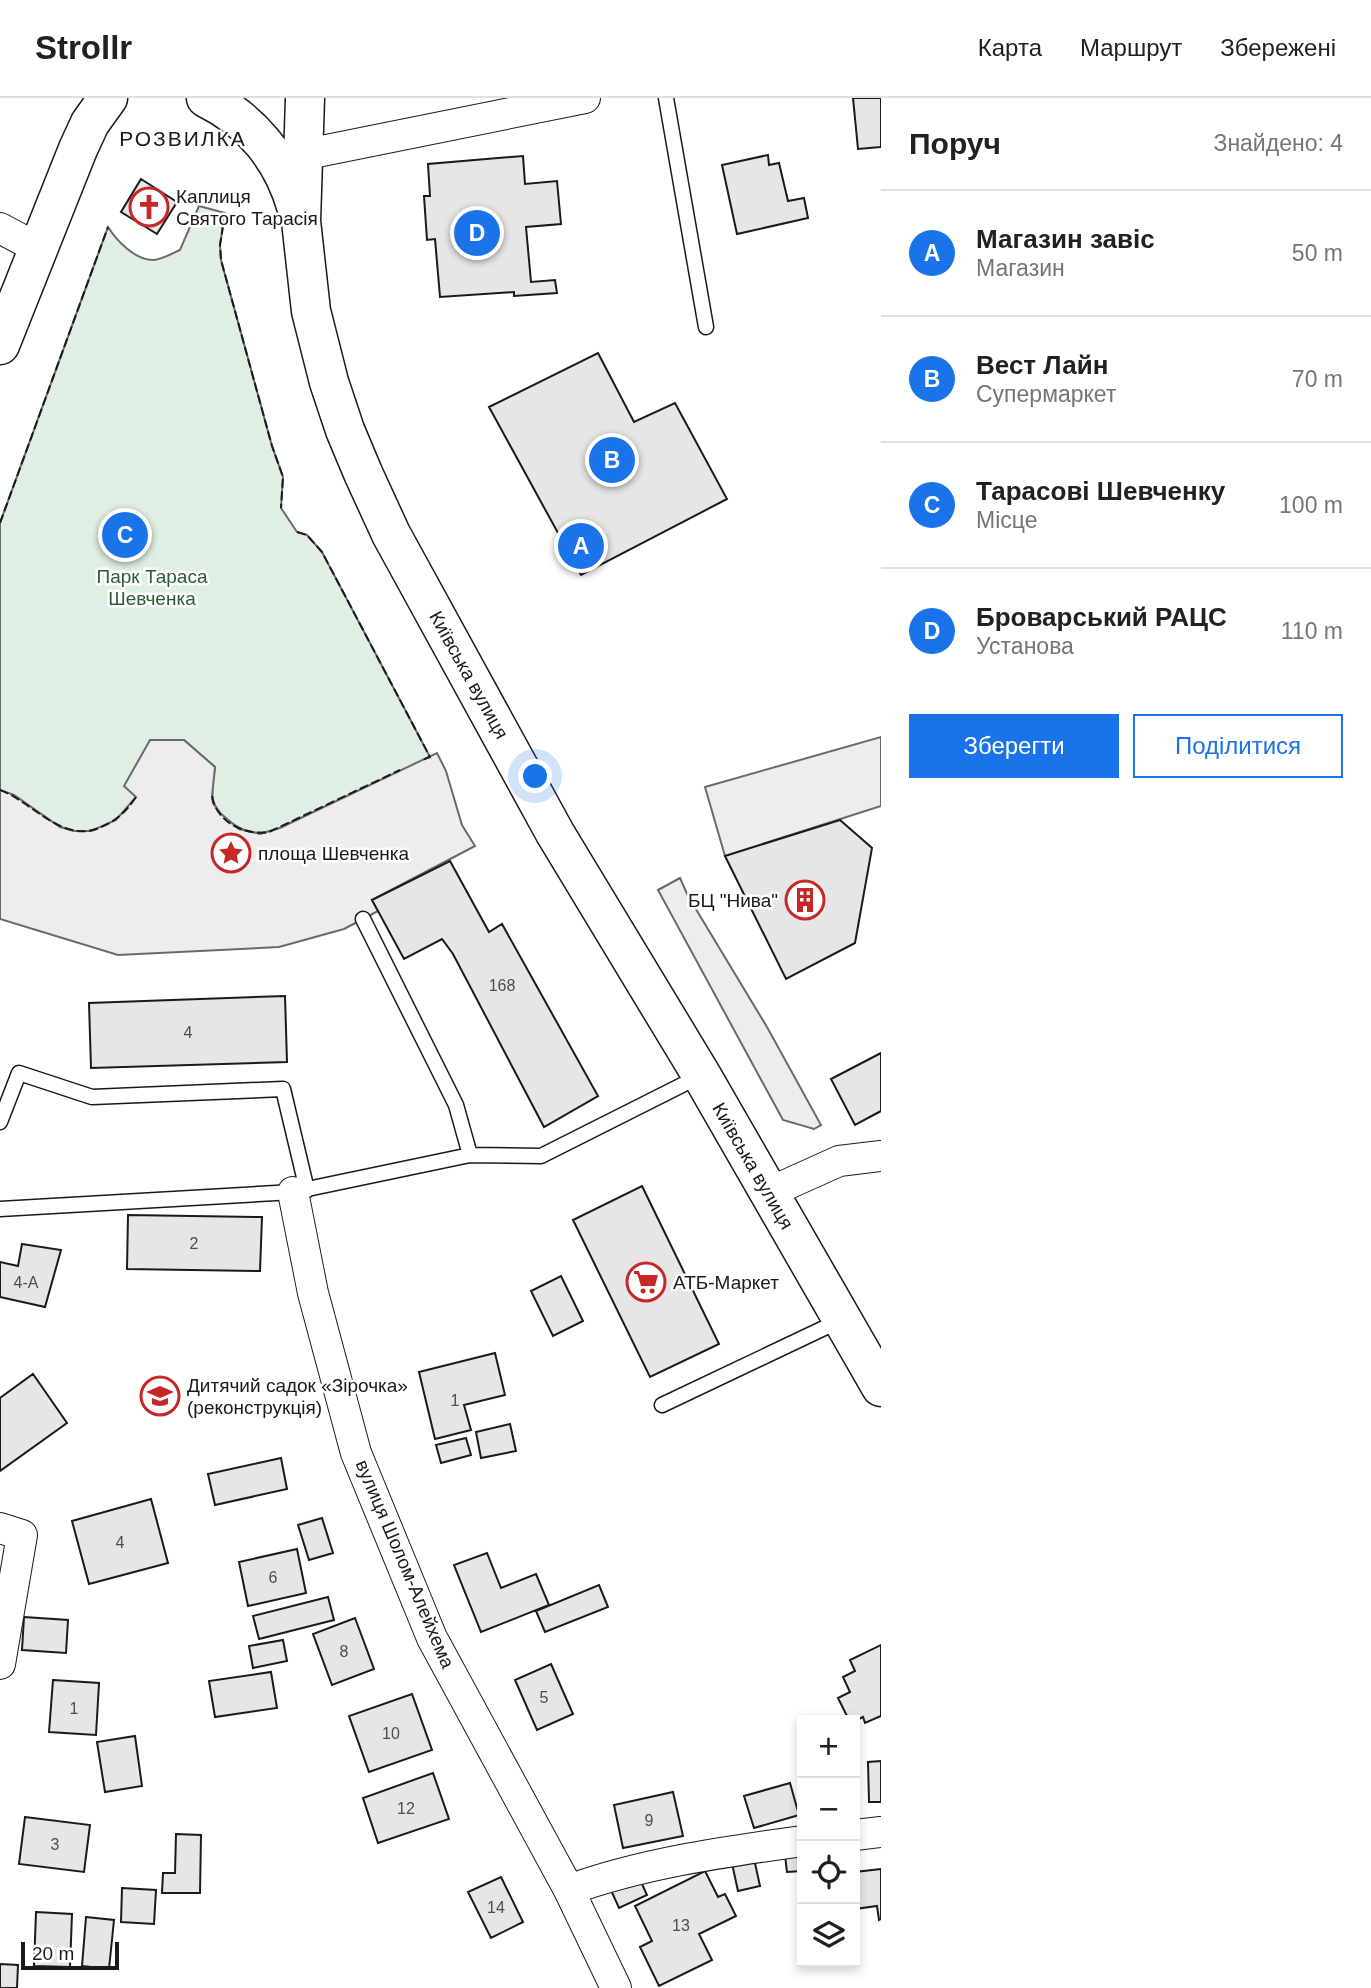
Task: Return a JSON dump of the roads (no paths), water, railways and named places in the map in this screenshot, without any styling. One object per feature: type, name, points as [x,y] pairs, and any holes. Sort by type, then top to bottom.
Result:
[{"type":"main road","points":[[0,345],[38,249],[99,110],[129,98]]},
{"type":"main road","points":[[206,98],[240,119],[260,138],[278,162],[289,184],[300,221]]},
{"type":"main road","points":[[246,98],[260,138]]},
{"type":"main road","name":"Київська вулиця","points":[[305,98],[300,221],[311,311],[329,382],[345,430],[386,522],[555,833],[702,1076],[881,1387]]},
{"type":"street","points":[[302,155],[585,98]]},
{"type":"street","points":[[0,228],[38,249]]},
{"type":"street","points":[[768,1193],[839,1161],[881,1156]]},
{"type":"street","name":"вулиця Шолом-Алейхема","points":[[300,1191],[313,1293],[356,1453],[432,1637],[569,1890],[616,1988]]},
{"type":"street","points":[[0,1528],[22,1535],[0,1664]]},
{"type":"street","points":[[860,1834],[881,1832]]},
{"type":"street","points":[[569,1890],[609,1875],[741,1849],[797,1842]]},
{"type":"lane","points":[[666,98],[706,327]]},
{"type":"lane","points":[[363,919],[456,1105],[470,1155]]},
{"type":"lane","points":[[0,1122],[19,1073],[92,1097],[283,1089],[300,1191]]},
{"type":"lane","points":[[0,1209],[300,1191],[470,1155],[541,1156],[702,1076]]},
{"type":"lane","points":[[662,1405],[842,1320]]},
{"type":"place","name":"Каплиця Святого Тарасія","points":[[149,207]]},
{"type":"place","name":"Броварський РАЦС","points":[[477,233]]},
{"type":"place","name":"Вест Лайн","points":[[612,460]]},
{"type":"place","name":"Тарасові Шевченку","points":[[125,535]]},
{"type":"place","name":"Магазин завіс","points":[[581,546]]},
{"type":"place","name":"площа Шевченка","points":[[231,853]]},
{"type":"place","name":"БЦ \"Нива\"","points":[[805,900]]},
{"type":"place","name":"АТБ-Маркет","points":[[646,1282]]},
{"type":"place","name":"Дитячий садок «Зірочка» (реконструкція)","points":[[160,1396]]},
{"type":"district","name":"РОЗВИЛКА","points":[[183,138]]},
{"type":"park label","name":"Парк Тараса Шевченка","points":[[152,587]]}]
